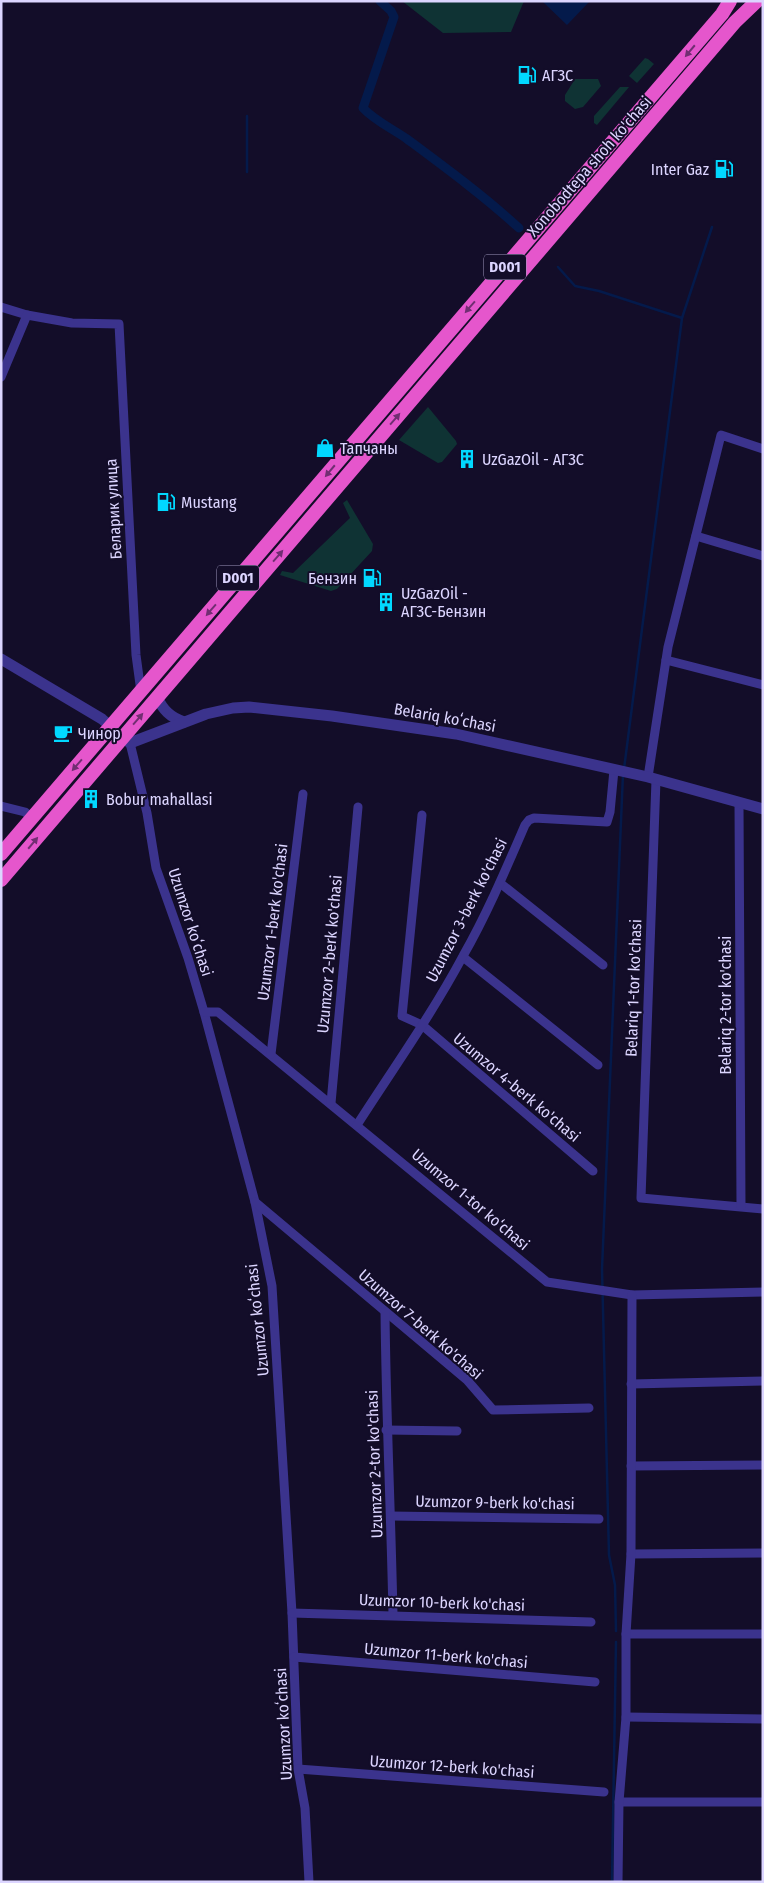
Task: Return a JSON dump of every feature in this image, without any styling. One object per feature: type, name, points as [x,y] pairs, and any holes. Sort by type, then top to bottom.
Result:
[{"type":"highway","name":"Xonobodtepa shoh ko'chasi","points":[[1,854],[722,14],[730,1]]},
{"type":"highway","name":"Xonobodtepa shoh ko'chasi","points":[[1,880],[126,740],[157,697],[735,22],[757,1]]},
{"type":"highway","points":[[631,120],[643,130]]},
{"type":"highway","points":[[492,283],[500,278],[505,280],[507,286],[505,291]]},
{"type":"highway","points":[[307,498],[319,508]]},
{"type":"highway","points":[[111,727],[126,740]]},
{"type":"street","points":[[1,306],[27,315],[1,377]]},
{"type":"street","name":"Беларик улица","points":[[27,315],[72,323],[119,324],[136,655],[141,692]]},
{"type":"street","name":"Belariq 1-tor ko'chasi","points":[[741,1206],[640,1198],[652,778],[666,660],[721,435],[763,449]]},
{"type":"street","points":[[696,536],[763,556]]},
{"type":"street","points":[[1,659],[94,714],[111,727]]},
{"type":"street","points":[[666,660],[763,685]]},
{"type":"street","points":[[157,697],[166,712],[184,722]]},
{"type":"street","name":"Belariq koʻchasi","points":[[126,740],[215,712],[241,707],[332,716],[456,734],[652,778],[763,809]]},
{"type":"street","name":"Uzumzor koʻchasi","points":[[126,740],[147,813],[156,868],[188,958],[255,1202],[272,1286],[292,1613],[298,1769],[305,1808],[310,1882]]},
{"type":"street","name":"Uzumzor 3-berk ko'chasi","points":[[357,1125],[422,1025],[463,957],[500,883],[525,825],[534,818],[607,822],[610,812],[614,770]]},
{"type":"street","name":"Uzumzor 1-berk ko'chasi","points":[[271,1054],[304,794]]},
{"type":"street","name":"Belariq 2-tor ko'chasi","points":[[739,803],[741,1206]]},
{"type":"street","points":[[1,806],[25,812],[32,818]]},
{"type":"street","name":"Uzumzor 2-berk ko'chasi","points":[[331,1103],[358,807]]},
{"type":"street","name":"Uzumzor 4-berk ko'chasi","points":[[422,815],[402,1016],[422,1025],[593,1172]]},
{"type":"street","points":[[500,883],[604,965]]},
{"type":"street","points":[[463,957],[598,1065]]},
{"type":"street","name":"Uzumzor 1-tor ko‘chasi","points":[[204,1012],[218,1012],[547,1282],[632,1296],[763,1292]]},
{"type":"street","name":"Uzumzor 7-berk ko'chasi","points":[[255,1202],[467,1380],[493,1410],[589,1408]]},
{"type":"street","points":[[741,1206],[763,1209]]},
{"type":"street","points":[[618,1882],[619,1802],[626,1718],[626,1634],[631,1554],[632,1296]]},
{"type":"street","name":"Uzumzor 2-tor ko'chasi","points":[[385,1312],[386,1430],[391,1516],[393,1615]]},
{"type":"street","points":[[631,1384],[763,1381]]},
{"type":"street","points":[[386,1430],[458,1431]]},
{"type":"street","points":[[631,1466],[763,1465]]},
{"type":"street","name":"Uzumzor 9-berk ko'chasi","points":[[391,1516],[599,1519]]},
{"type":"street","points":[[631,1554],[763,1553]]},
{"type":"street","name":"Uzumzor 10-berk ko'chasi","points":[[292,1613],[591,1622]]},
{"type":"street","points":[[626,1634],[763,1634]]},
{"type":"street","name":"Uzumzor 11-berk ko'chasi","points":[[294,1658],[595,1682]]},
{"type":"street","points":[[626,1718],[763,1719]]},
{"type":"street","name":"Uzumzor 12-berk ko'chasi","points":[[298,1769],[604,1792]]},
{"type":"street","points":[[619,1802],[763,1802]]},
{"type":"green space","points":[[402,1],[524,1],[511,32],[443,33]]},
{"type":"green space","points":[[645,58],[654,64],[637,83],[629,76]]},
{"type":"green space","points":[[575,79],[598,79],[601,86],[583,107],[575,109],[565,101],[565,95]]},
{"type":"green space","points":[[620,87],[629,87],[597,125],[594,123],[594,116]]},
{"type":"green space","points":[[428,407],[457,444],[442,462],[438,463],[399,440]]},
{"type":"green space","points":[[347,500],[373,544],[372,551],[337,589],[331,591],[280,575],[282,571],[293,573],[350,518],[343,503]]},
{"type":"water","points":[[542,1],[588,1],[589,2],[567,25]]},
{"type":"waterway","points":[[380,1],[391,11],[394,17],[363,108],[450,171],[519,228]]},
{"type":"waterway","points":[[247,116],[247,172]]},
{"type":"waterway","points":[[624,769],[682,318],[712,227]]},
{"type":"waterway","points":[[558,267],[575,286],[599,291],[682,318]]},
{"type":"waterway","points":[[616,1631],[615,1585],[609,1555],[602,1269],[623,774]]},
{"type":"waterway","points":[[612,1882],[616,1642]]},
{"type":"place","name":"АГЗС","points":[[527,75]]},
{"type":"place","name":"Inter Gaz","points":[[724,169]]},
{"type":"place","name":"Тапчаны","points":[[325,448]]},
{"type":"place","name":"UzGazOil - АГЗС","points":[[467,459]]},
{"type":"place","name":"Mustang","points":[[166,502]]},
{"type":"place","name":"Бензин","points":[[372,578]]},
{"type":"place","name":"UzGazOil - АГЗС-Бензин","points":[[386,602]]},
{"type":"place","name":"Чинор","points":[[63,733]]},
{"type":"place","name":"Bobur mahallasi","points":[[91,799]]}]
